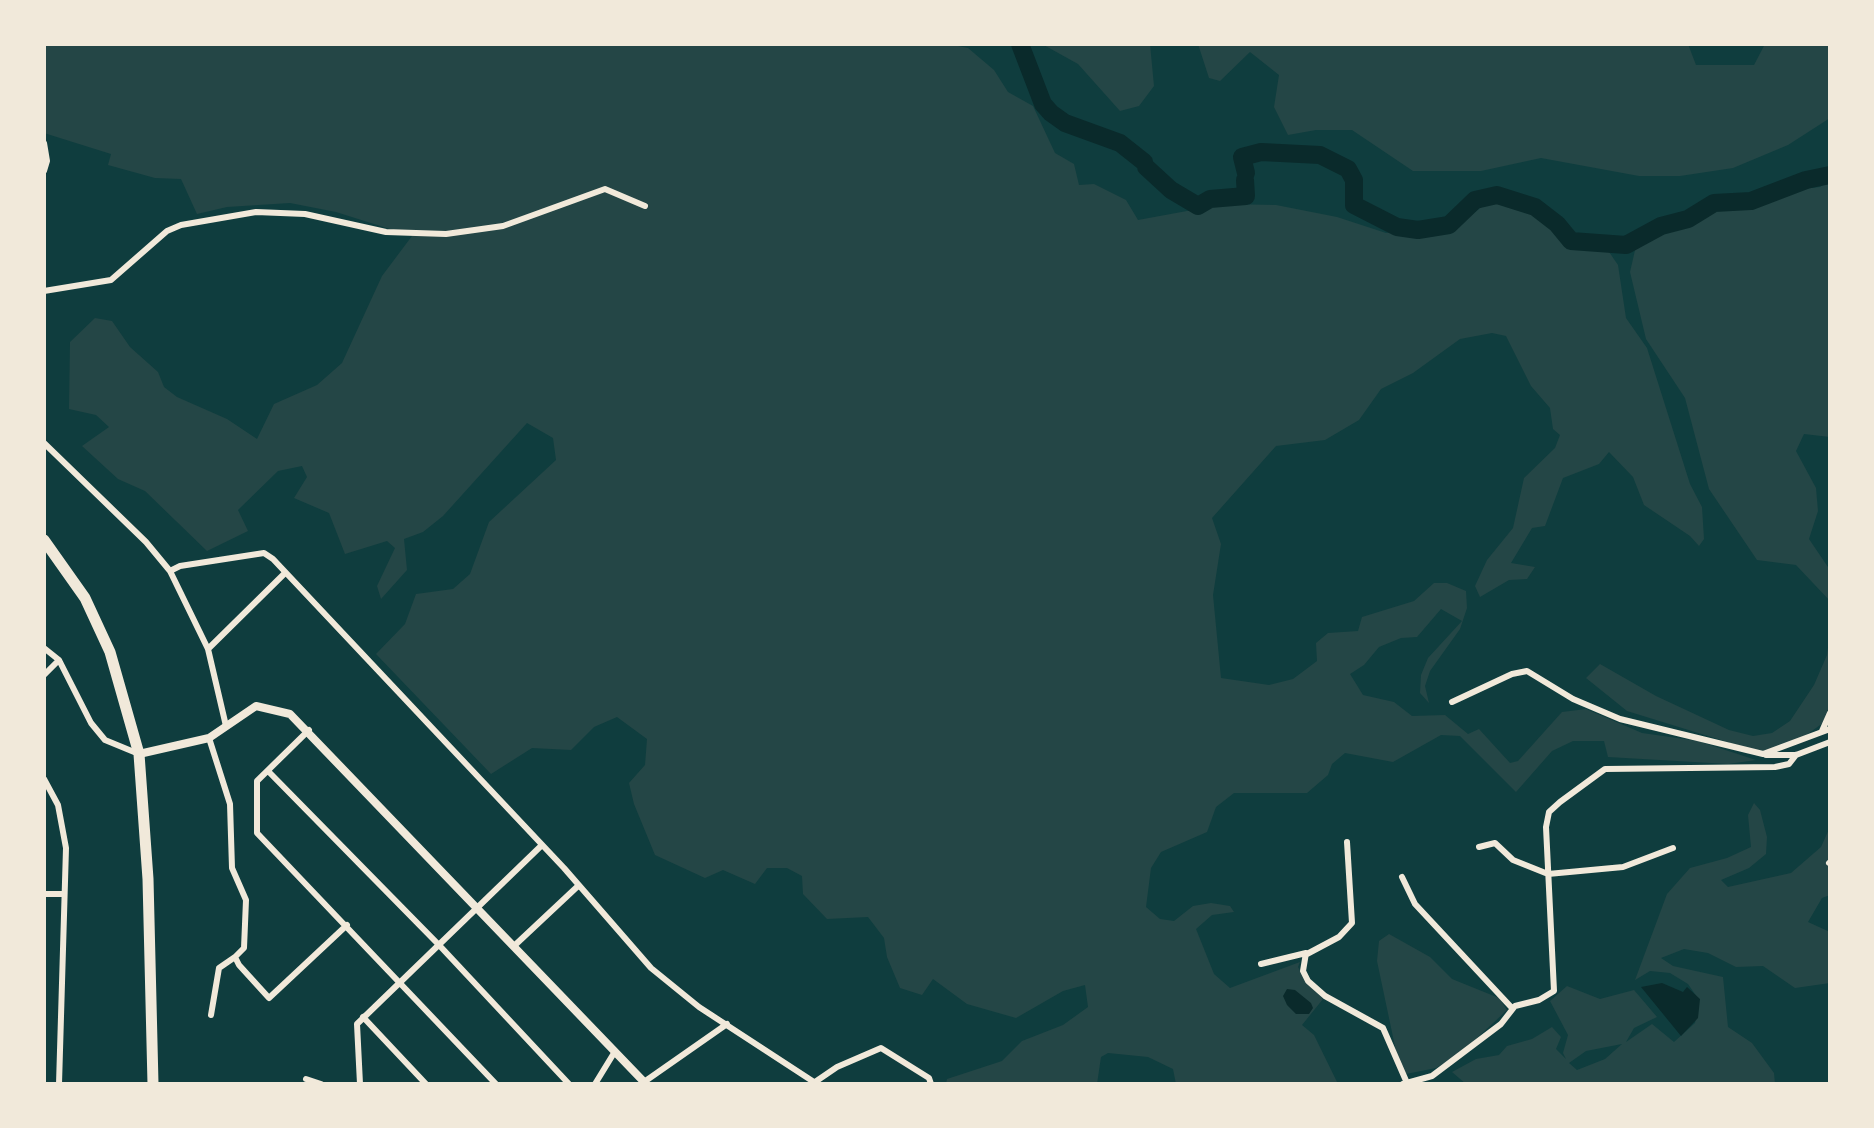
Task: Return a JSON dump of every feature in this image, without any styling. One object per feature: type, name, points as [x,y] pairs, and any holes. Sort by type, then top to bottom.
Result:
[{"type":"highway","points":[[44,540],[85,598],[104,639],[129,710],[139,754],[148,879],[153,1084]]},
{"type":"street","points":[[44,143],[47,161],[44,171]]},
{"type":"street","points":[[44,291],[111,280],[167,231],[181,225],[256,212],[305,214],[386,232],[446,234],[503,226],[605,189],[645,206]]},
{"type":"street","points":[[44,443],[146,542],[170,571],[208,649],[226,726]]},
{"type":"street","points":[[170,571],[180,566],[264,553],[542,845],[671,987],[816,1083],[837,1067],[881,1048],[929,1078],[931,1084]]},
{"type":"street","points":[[208,649],[284,574]]},
{"type":"street","points":[[44,648],[59,660],[91,723],[105,740],[139,754],[209,738],[256,706],[290,714],[309,730],[645,1083],[727,1024]]},
{"type":"street","points":[[44,675],[59,660]]},
{"type":"street","points":[[1452,702],[1512,674],[1527,671],[1573,699],[1620,719],[1763,754],[1796,755],[1830,742]]},
{"type":"street","points":[[1822,731],[1830,713]]},
{"type":"street","points":[[1763,754],[1830,729]]},
{"type":"street","points":[[309,730],[257,781],[257,833],[496,1084]]},
{"type":"street","points":[[209,738],[230,804],[232,868],[246,900],[244,948],[219,968],[211,1015]]},
{"type":"street","points":[[1347,842],[1352,923],[1339,937],[1307,954],[1303,971],[1308,981],[1325,996],[1383,1028],[1405,1083],[1432,1076],[1501,1024],[1512,1008],[1551,995],[1556,987],[1546,827],[1549,812],[1605,769],[1775,767],[1789,764],[1796,755]]},
{"type":"street","points":[[268,771],[439,945],[569,1084]]},
{"type":"street","points":[[44,779],[58,805],[63,826],[59,1084]]},
{"type":"street","points":[[1479,847],[1495,843],[1513,860],[1548,874],[1623,867],[1673,848]]},
{"type":"street","points":[[360,1084],[357,1024],[542,845]]},
{"type":"street","points":[[1402,877],[1415,904],[1512,1008]]},
{"type":"street","points":[[514,946],[578,886]]},
{"type":"street","points":[[44,894],[63,894]]},
{"type":"street","points":[[235,957],[269,998],[347,925]]},
{"type":"street","points":[[1261,964],[1302,951],[1307,954]]},
{"type":"street","points":[[363,1017],[426,1084]]},
{"type":"street","points":[[595,1084],[614,1053]]},
{"type":"street","points":[[306,1079],[321,1084]]},
{"type":"shaded area","points":[[44,44],[948,44],[968,48],[994,70],[1008,92],[1033,106],[1055,153],[1074,164],[1079,185],[1094,184],[1126,200],[1138,220],[1225,204],[1276,205],[1337,217],[1386,233],[1463,221],[1488,202],[1534,211],[1572,241],[1605,246],[1618,265],[1626,318],[1647,348],[1690,484],[1702,507],[1704,539],[1699,546],[1690,536],[1644,505],[1633,477],[1609,452],[1599,464],[1563,478],[1545,526],[1532,528],[1511,563],[1535,567],[1527,579],[1509,580],[1480,597],[1475,586],[1487,560],[1513,528],[1524,478],[1555,448],[1560,435],[1553,429],[1550,408],[1531,386],[1506,336],[1492,333],[1460,339],[1413,373],[1381,389],[1359,420],[1325,440],[1276,446],[1212,518],[1221,544],[1213,595],[1221,678],[1269,685],[1293,679],[1317,661],[1316,643],[1328,633],[1358,631],[1362,617],[1414,601],[1434,583],[1447,583],[1466,591],[1467,608],[1460,629],[1430,671],[1425,686],[1429,703],[1420,693],[1421,675],[1428,658],[1462,621],[1441,609],[1417,637],[1401,638],[1379,647],[1364,665],[1350,674],[1363,695],[1394,702],[1412,716],[1445,715],[1468,734],[1479,729],[1510,763],[1518,761],[1562,712],[1586,709],[1642,733],[1698,741],[1756,760],[1728,764],[1608,757],[1604,741],[1573,741],[1552,751],[1516,792],[1460,736],[1441,735],[1393,762],[1345,753],[1332,764],[1328,775],[1307,793],[1234,793],[1216,807],[1207,832],[1161,852],[1151,868],[1146,907],[1160,919],[1174,921],[1193,906],[1211,903],[1230,906],[1234,912],[1212,915],[1196,929],[1214,974],[1230,988],[1300,962],[1298,967],[1306,982],[1323,999],[1302,1025],[1314,1035],[1338,1084],[1176,1084],[1173,1069],[1148,1057],[1108,1053],[1101,1057],[1097,1084],[946,1084],[947,1079],[1002,1061],[1022,1041],[1063,1025],[1088,1007],[1085,985],[1063,991],[1016,1018],[967,1004],[933,979],[922,995],[900,988],[887,957],[884,938],[868,917],[827,919],[803,894],[802,876],[787,868],[767,868],[755,884],[723,870],[705,878],[655,855],[634,804],[629,783],[645,765],[647,739],[617,717],[594,727],[571,750],[532,748],[491,774],[376,654],[405,624],[416,594],[453,589],[470,574],[489,522],[556,460],[553,438],[527,423],[443,516],[423,532],[404,539],[407,570],[381,599],[377,586],[395,548],[387,541],[345,554],[329,513],[294,498],[307,477],[302,466],[278,471],[238,510],[248,531],[207,551],[145,491],[118,479],[82,446],[109,427],[96,415],[69,409],[70,342],[95,318],[112,321],[130,347],[158,372],[164,387],[177,397],[227,419],[257,439],[274,404],[317,385],[342,363],[382,276],[412,236],[336,212],[290,203],[227,207],[197,214],[181,179],[155,178],[108,165],[111,154],[44,133]]},
{"type":"shaded area","points":[[1042,44],[1150,44],[1154,86],[1139,106],[1120,111],[1078,64]]},
{"type":"shaded area","points":[[1198,44],[1688,44],[1696,65],[1754,65],[1765,44],[1830,44],[1830,118],[1788,145],[1733,168],[1680,176],[1639,176],[1541,158],[1481,171],[1413,171],[1352,130],[1316,130],[1288,135],[1274,107],[1279,75],[1250,52],[1220,81],[1209,78]]},
{"type":"shaded area","points":[[1830,180],[1830,437],[1804,434],[1796,451],[1816,488],[1818,511],[1809,539],[1830,570],[1830,601],[1796,565],[1757,560],[1709,489],[1685,398],[1646,339],[1630,272],[1636,246],[1653,229],[1719,198],[1820,187]]},
{"type":"shaded area","points":[[1830,632],[1830,718],[1802,738],[1763,753],[1627,711],[1586,678],[1600,664],[1656,696],[1729,730],[1753,736],[1772,733],[1790,721],[1814,685],[1827,655]]},
{"type":"shaded area","points":[[1754,803],[1760,810],[1767,837],[1766,854],[1749,868],[1721,880],[1728,887],[1791,873],[1821,847],[1830,827],[1830,895],[1822,898],[1808,922],[1830,932],[1830,983],[1795,988],[1763,966],[1736,967],[1708,953],[1684,949],[1661,958],[1673,966],[1723,977],[1728,1027],[1752,1043],[1774,1073],[1775,1084],[1466,1084],[1452,1072],[1476,1059],[1499,1055],[1507,1046],[1532,1039],[1552,1027],[1561,1037],[1556,1049],[1566,1059],[1563,1053],[1568,1035],[1550,1001],[1567,986],[1600,999],[1634,990],[1657,1017],[1634,1028],[1626,1042],[1652,1024],[1674,1042],[1695,1023],[1699,1000],[1688,984],[1670,973],[1650,971],[1635,980],[1667,894],[1690,868],[1727,858],[1751,847],[1748,815]],"holes":[[[1622,1044],[1605,1059],[1577,1070],[1569,1063],[1586,1051]]]},
{"type":"shaded area","points":[[1389,934],[1430,957],[1452,979],[1499,998],[1507,1010],[1461,1053],[1436,1068],[1401,1075],[1377,961],[1379,941]]},
{"type":"shaded area","points":[[1662,983],[1683,992],[1687,987],[1700,999],[1698,1018],[1681,1036],[1641,987]]},
{"type":"shaded area","points":[[1287,989],[1295,990],[1311,1003],[1313,1008],[1309,1014],[1296,1014],[1287,1005],[1283,996]]},
{"type":"waterway","points":[[1020,44],[1043,104],[1051,113],[1065,123],[1120,143],[1144,162]]},
{"type":"waterway","points":[[1246,173],[1242,157],[1261,152],[1320,155],[1348,169],[1354,180],[1354,205],[1397,227],[1418,230],[1449,225],[1475,200],[1497,195],[1535,207],[1557,224],[1571,241],[1626,245],[1661,226],[1688,219],[1714,203],[1751,201],[1806,180],[1830,175]]},
{"type":"waterway","points":[[1146,167],[1171,190],[1198,206],[1210,199],[1246,196],[1245,180]]}]
